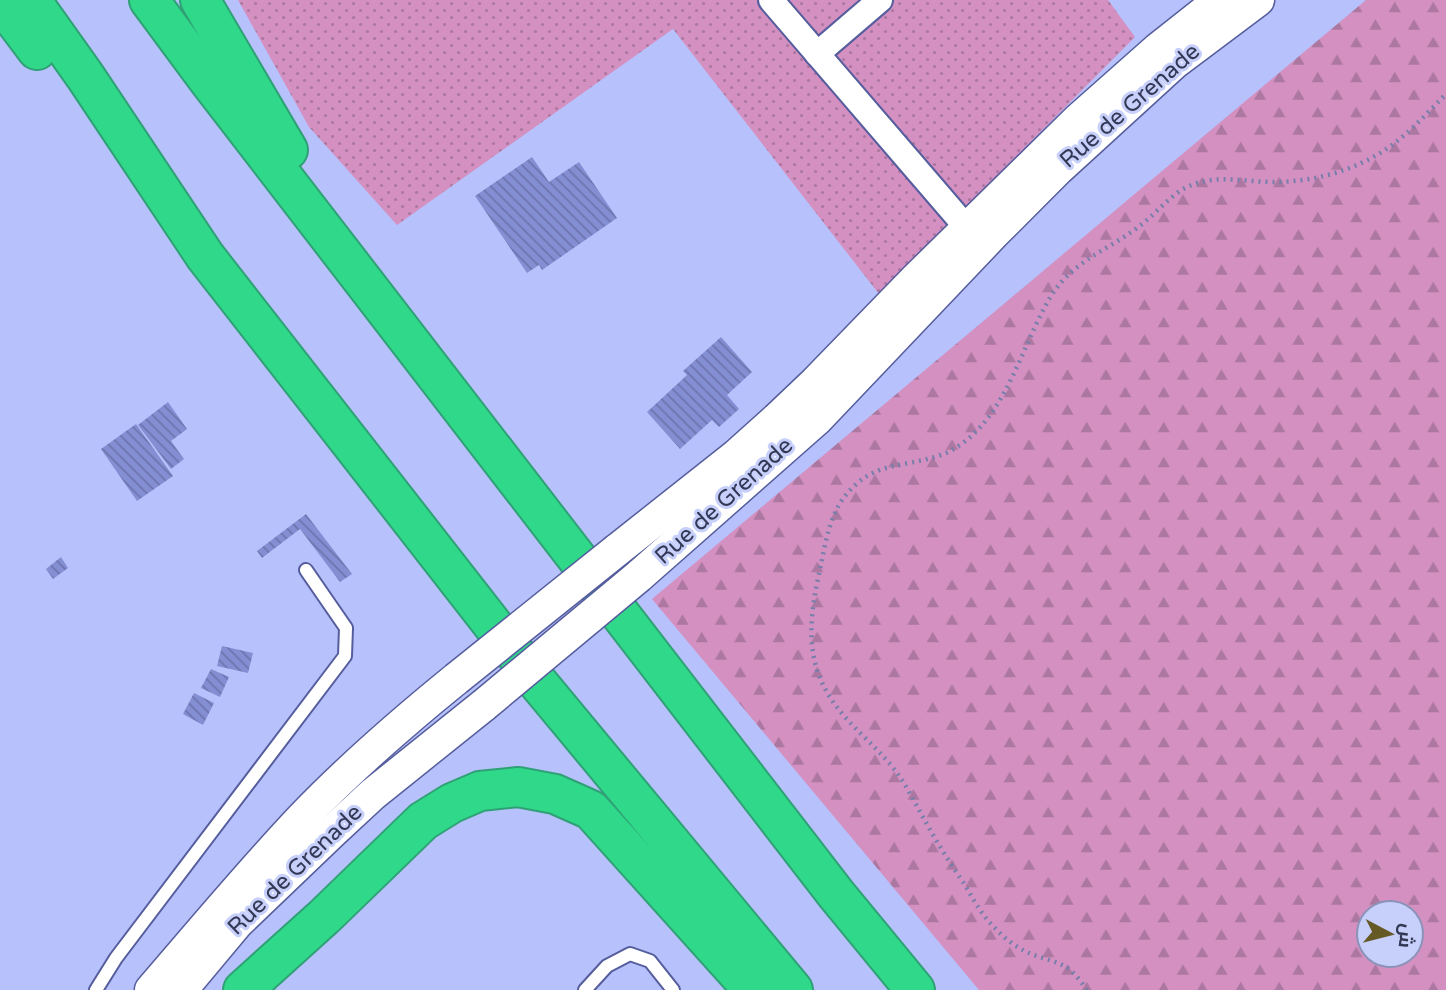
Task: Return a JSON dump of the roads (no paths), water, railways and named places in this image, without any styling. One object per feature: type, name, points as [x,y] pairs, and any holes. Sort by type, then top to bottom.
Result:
[{"type":"highway","points":[[31,0],[205,256]]},
{"type":"highway","points":[[149,0],[828,883],[915,990]]},
{"type":"highway","points":[[200,0],[379,299]]},
{"type":"highway","points":[[0,1],[147,189],[205,256],[538,684],[793,990]]},
{"type":"highway","points":[[243,990],[424,821],[452,803],[480,791],[517,787],[555,794],[591,810],[753,990]]},
{"type":"street","points":[[771,0],[975,237]]},
{"type":"street","points":[[817,54],[880,0]]},
{"type":"street","name":"Rue de Grenade","points":[[181,990],[237,923],[373,794],[639,576],[817,419],[975,237],[1098,101],[1220,0]]},
{"type":"street","name":"Rue de Grenade","points":[[151,990],[253,871],[304,816],[367,755],[456,679],[737,455],[868,331],[975,237],[1058,169],[1174,64],[1258,0]]},
{"type":"lane","points":[[96,990],[116,958],[345,656],[346,628],[306,570]]},
{"type":"lane","points":[[585,990],[607,966],[631,954],[650,961],[673,990]]}]
